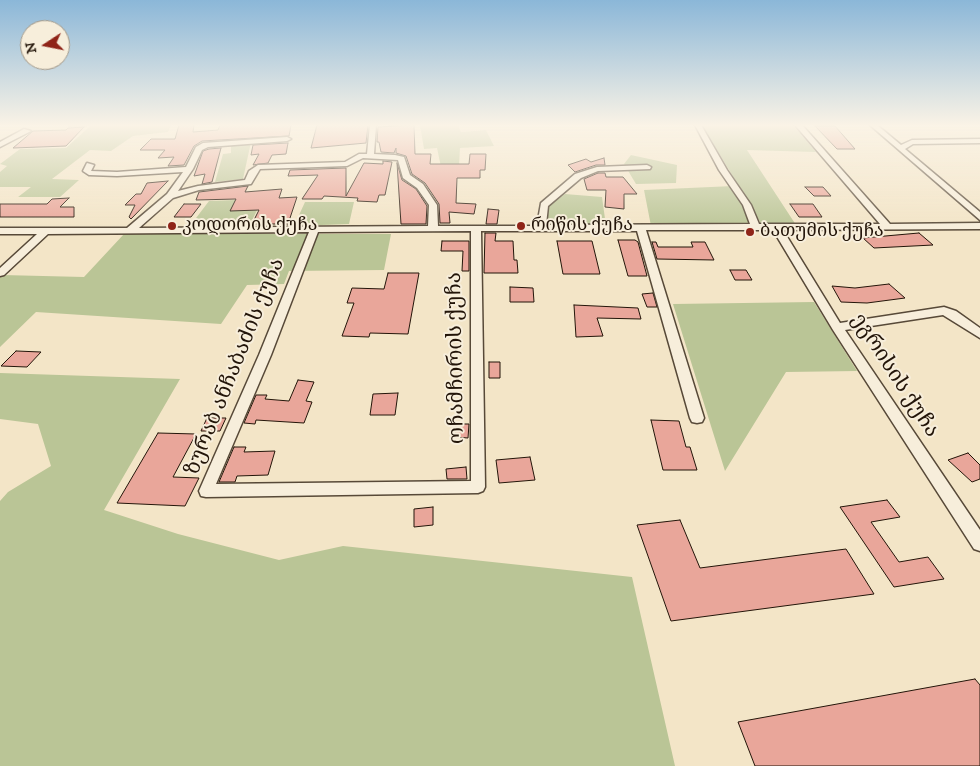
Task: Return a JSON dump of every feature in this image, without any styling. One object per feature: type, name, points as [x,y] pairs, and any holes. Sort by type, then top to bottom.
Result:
[{"type":"street","points":[[129,231],[170,196],[193,161]]},
{"type":"street","points":[[170,196],[198,188],[248,182],[252,173],[258,168],[347,164],[353,161]]},
{"type":"street","points":[[402,161],[406,176],[420,186],[433,206],[433,229]]},
{"type":"street","points":[[718,161],[746,205],[756,228]]},
{"type":"street","points":[[829,161],[887,226]]},
{"type":"street","points":[[916,161],[980,217]]},
{"type":"street","points":[[90,165],[87,171],[89,173],[117,174],[189,169]]},
{"type":"street","points":[[541,229],[544,206],[557,192],[578,176],[596,169],[647,167]]},
{"type":"street","points":[[0,231],[980,226]]},
{"type":"street","name":"ეგრისის ქუჩა","points":[[777,228],[837,327],[980,544]]},
{"type":"street","name":"ოჩამჩირის ქუჩა","points":[[476,229],[478,487]]},
{"type":"street","points":[[641,229],[697,418]]},
{"type":"street","name":"ზურაბ ანჩაბაძის ქუჩა","points":[[314,230],[265,356],[206,491],[478,487]]},
{"type":"street","points":[[0,274],[45,231]]},
{"type":"street","points":[[837,327],[944,311],[952,314],[980,334]]},
{"type":"green space","points":[[4,161],[76,161],[52,179],[79,180],[60,197],[18,197],[31,187],[0,187],[0,172],[7,166],[0,164]]},
{"type":"green space","points":[[221,161],[247,161],[243,179],[215,182]]},
{"type":"green space","points":[[440,161],[459,161],[459,166],[441,167]]},
{"type":"green space","points":[[627,161],[657,161],[677,165],[676,183],[636,184],[624,164]]},
{"type":"green space","points":[[723,161],[754,161],[796,225],[762,225]]},
{"type":"green space","points":[[733,186],[752,225],[651,226],[644,190]]},
{"type":"green space","points":[[565,194],[602,197],[606,226],[547,226],[546,208]]},
{"type":"green space","points":[[263,199],[249,226],[190,226],[209,201]]},
{"type":"green space","points":[[305,202],[354,202],[349,224],[294,226]]},
{"type":"green space","points":[[124,234],[391,234],[384,270],[289,271],[284,284],[247,285],[221,324],[36,312],[0,347],[0,277],[2,275],[84,277]]},
{"type":"green space","points":[[814,302],[857,371],[786,372],[725,471],[673,304]]},
{"type":"green space","points":[[0,373],[180,379],[104,510],[178,534],[279,560],[343,546],[632,577],[675,766],[0,766],[0,501],[8,492],[51,466],[38,424],[0,419]]},
{"type":"building","points":[[172,161],[186,161],[184,165],[168,166]]},
{"type":"building","points":[[199,161],[218,161],[212,182],[202,184],[205,174],[194,176]]},
{"type":"building","points":[[255,161],[269,161],[268,163],[253,165]]},
{"type":"building","points":[[383,161],[392,162],[385,195],[379,195],[377,202],[357,201],[358,198],[324,196],[322,199],[302,199],[318,175],[288,176],[290,170],[346,168],[346,196],[364,163],[383,164]]},
{"type":"building","points":[[408,161],[430,161],[430,164],[469,164],[469,161],[486,161],[485,170],[480,170],[480,178],[457,178],[456,203],[476,204],[474,214],[449,212],[450,223],[440,223],[439,204],[425,183],[412,174]]},
{"type":"building","points":[[581,161],[604,161],[605,165],[596,165],[575,172],[568,165]]},
{"type":"building","points":[[397,163],[402,180],[416,189],[427,206],[426,224],[401,224]]},
{"type":"building","points":[[598,173],[605,173],[606,177],[623,177],[637,194],[624,194],[624,209],[605,207],[606,190],[587,190],[584,179]]},
{"type":"building","points":[[168,181],[131,219],[129,217],[135,205],[125,205],[136,194],[141,194],[147,183]]},
{"type":"building","points":[[248,186],[245,192],[282,189],[279,198],[297,197],[288,224],[252,224],[259,210],[230,211],[236,199],[196,200],[199,192]]},
{"type":"building","points":[[805,187],[823,187],[831,196],[814,196]]},
{"type":"building","points":[[69,198],[60,207],[74,207],[74,217],[0,217],[0,204],[47,204],[52,199]]},
{"type":"building","points":[[184,204],[201,204],[191,217],[174,217]]},
{"type":"building","points":[[790,204],[813,204],[822,217],[799,217]]},
{"type":"building","points":[[488,209],[499,210],[497,224],[486,224]]},
{"type":"building","points":[[485,233],[496,233],[495,241],[513,241],[514,260],[517,260],[518,273],[484,273]]},
{"type":"building","points":[[919,233],[933,245],[874,248],[863,238]]},
{"type":"building","points":[[618,240],[635,240],[638,242],[647,276],[628,276]]},
{"type":"building","points":[[442,241],[469,241],[469,271],[462,271],[463,251],[441,251]]},
{"type":"building","points":[[557,241],[592,241],[600,274],[563,274]]},
{"type":"building","points":[[652,242],[656,242],[658,247],[693,247],[691,242],[705,242],[714,260],[657,259]]},
{"type":"building","points":[[730,270],[746,270],[752,280],[735,280]]},
{"type":"building","points":[[388,273],[419,273],[408,334],[370,333],[369,337],[342,336],[354,303],[347,303],[352,288],[384,289]]},
{"type":"building","points":[[889,284],[905,298],[867,303],[841,302],[832,286],[855,288]]},
{"type":"building","points":[[510,287],[533,288],[534,302],[510,302]]},
{"type":"building","points":[[653,293],[657,307],[647,307],[642,294]]},
{"type":"building","points":[[574,305],[638,308],[641,319],[597,318],[603,336],[576,337]]},
{"type":"building","points":[[16,351],[41,352],[27,367],[1,366]]},
{"type":"building","points":[[489,362],[500,362],[500,378],[489,378]]},
{"type":"building","points":[[298,380],[314,382],[306,401],[312,402],[304,423],[256,420],[255,424],[244,423],[256,395],[267,395],[265,399],[289,401]]},
{"type":"building","points":[[398,393],[395,415],[370,415],[373,394]]},
{"type":"building","points":[[207,418],[226,418],[220,431],[201,431]]},
{"type":"building","points":[[651,420],[679,421],[686,447],[690,447],[697,470],[663,470]]},
{"type":"building","points":[[456,424],[469,424],[468,438],[455,437]]},
{"type":"building","points":[[158,433],[196,434],[173,477],[199,478],[185,506],[117,503]]},
{"type":"building","points":[[234,447],[246,447],[244,452],[275,451],[268,475],[237,476],[235,482],[219,482]]},
{"type":"building","points":[[968,453],[980,465],[980,479],[972,482],[948,460]]},
{"type":"building","points":[[530,457],[535,480],[499,483],[496,460]]},
{"type":"building","points":[[466,467],[467,479],[447,479],[446,469]]},
{"type":"building","points":[[887,500],[900,517],[871,522],[899,562],[928,557],[944,579],[894,587],[840,507]]},
{"type":"building","points":[[433,507],[433,525],[414,527],[414,509]]},
{"type":"building","points":[[680,520],[700,568],[846,549],[874,594],[671,621],[637,525]]},
{"type":"building","points":[[975,679],[980,685],[980,766],[755,766],[738,722]]},
{"type":"place","name":"კოდორის ქუჩა","points":[[172,226]]},
{"type":"place","name":"რიწის ქუჩა","points":[[521,226]]},
{"type":"place","name":"ბათუმის ქუჩა","points":[[750,232]]}]
